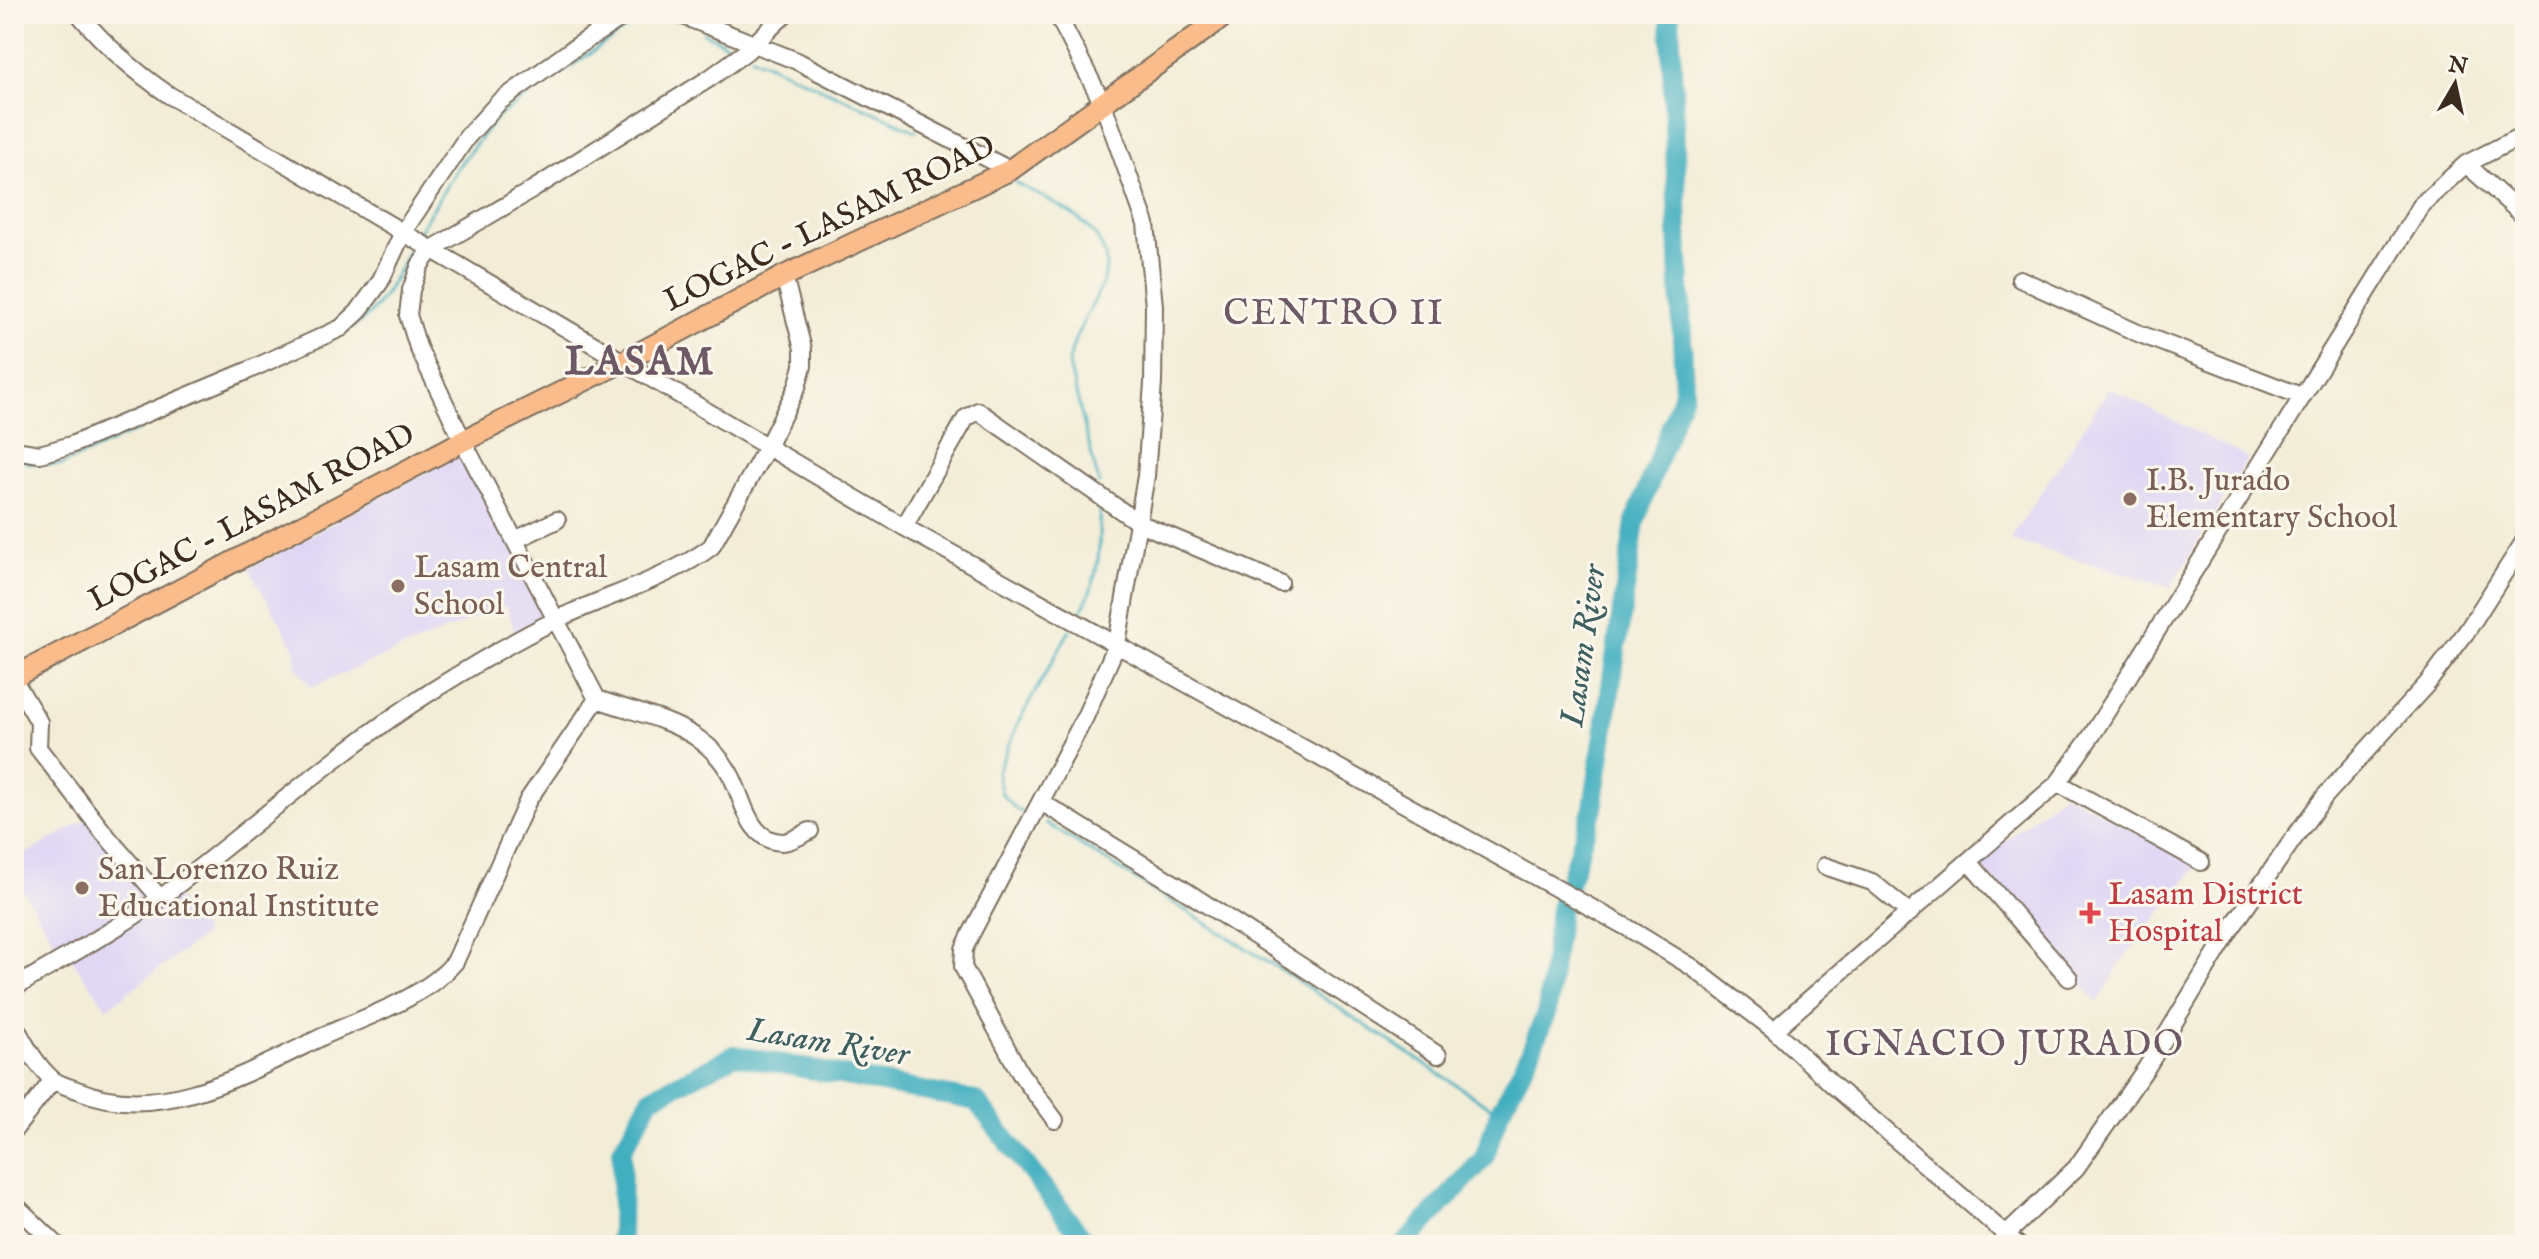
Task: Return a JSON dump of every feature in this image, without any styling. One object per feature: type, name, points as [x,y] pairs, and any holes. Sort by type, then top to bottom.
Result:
[{"type":"main road","name":"LOGAC - LASAM ROAD","points":[[14,679],[463,441],[624,361],[784,276],[1010,170],[1227,14]]},
{"type":"street","points":[[79,14],[101,41],[130,68],[169,95],[904,527],[1497,853],[1692,967],[1774,1030],[2008,1242],[2076,1168],[2139,1079],[2230,930],[2294,838],[2325,796],[2427,684],[2467,631],[2525,540]]},
{"type":"street","points":[[14,450],[40,454],[71,445],[261,366],[341,328],[358,312],[380,282],[403,232],[467,137],[499,102],[571,50],[631,14]]},
{"type":"street","points":[[678,14],[797,61],[1010,170]]},
{"type":"street","points":[[785,14],[755,43],[710,78],[432,249],[420,265],[411,290],[408,315],[418,347],[463,441],[597,699],[685,730],[700,740],[729,771],[749,819],[767,837],[787,842],[810,831]]},
{"type":"street","points":[[1055,1120],[1020,1073],[972,988],[962,958],[971,934],[1085,717],[1117,644],[1146,476],[1154,306],[1146,224],[1103,104],[1057,14]]},
{"type":"street","points":[[1774,1030],[2058,783],[2117,696],[2422,204],[2466,164],[2525,134]]},
{"type":"street","points":[[2466,164],[2525,217]]},
{"type":"street","points":[[14,988],[160,898],[372,729],[486,657],[557,619],[686,562],[711,547],[767,447],[797,387],[803,366],[803,349],[784,276]]},
{"type":"street","points":[[2020,279],[2140,334],[2301,396]]},
{"type":"street","points":[[904,527],[961,426],[970,414],[978,411],[1139,523],[1280,583]]},
{"type":"street","points":[[515,540],[557,520]]},
{"type":"street","points":[[14,679],[39,722],[38,748],[104,833],[160,898]]},
{"type":"street","points":[[14,1024],[25,1046],[53,1080],[89,1095],[119,1101],[155,1101],[198,1091],[281,1057],[411,995],[442,977],[455,962],[528,800],[597,699]]},
{"type":"street","points":[[2058,783],[2201,862]]},
{"type":"street","points":[[1041,802],[1175,884],[1438,1055]]},
{"type":"street","points":[[1969,862],[2069,978]]},
{"type":"street","points":[[1825,866],[1872,882],[1910,913]]},
{"type":"street","points":[[14,1130],[53,1080]]},
{"type":"street","points":[[14,1204],[57,1245]]},
{"type":"shaded area","name":"I.B. Jurado Elementary School","points":[[2109,388],[2248,458],[2171,587],[2010,540]]},
{"type":"shaded area","name":"Lasam Central School","points":[[463,452],[553,618],[517,639],[506,605],[311,687],[296,665],[295,648],[249,569]]},
{"type":"shaded area","name":"Lasam District Hospital","points":[[2064,793],[2198,865],[2122,961],[2098,1003],[1978,863]]},
{"type":"shaded area","name":"San Lorenzo Ruiz Educational Institute","points":[[88,818],[153,899],[63,956],[14,876],[14,861]]},
{"type":"shaded area","name":"San Lorenzo Ruiz Educational Institute","points":[[174,894],[206,934],[107,1008],[70,957]]},
{"type":"waterway","name":"Lasam River","points":[[1404,1245],[1484,1158],[1499,1113],[1529,1056],[1547,1011],[1560,909],[1593,808],[1635,522],[1684,391],[1670,14]]},
{"type":"waterway","points":[[418,233],[460,164],[496,118],[628,27],[662,16],[674,20]]},
{"type":"waterway","points":[[703,32],[737,50]]},
{"type":"waterway","points":[[752,57],[916,131]]},
{"type":"waterway","points":[[1014,182],[1072,214],[1097,237],[1104,251],[1104,280],[1075,340],[1069,365],[1099,484]]},
{"type":"waterway","points":[[353,327],[380,301],[411,246]]},
{"type":"waterway","points":[[18,458],[30,463],[62,465],[228,388]]},
{"type":"waterway","points":[[1082,610],[1093,584],[1098,559],[1099,505]]},
{"type":"waterway","points":[[1022,812],[1002,794],[997,773],[1020,719],[1070,630]]},
{"type":"waterway","points":[[1046,823],[1278,968],[1499,1113]]},
{"type":"waterway","name":"Lasam River","points":[[617,1245],[621,1235],[622,1150],[651,1098],[735,1055],[976,1101],[1088,1245]]},
{"type":"place","name":"I.B. Jurado Elementary School","points":[[2130,499]]},
{"type":"place","name":"Lasam Central School","points":[[398,586]]},
{"type":"place","name":"San Lorenzo Ruiz Educational Institute","points":[[82,888]]},
{"type":"place","name":"Lasam District Hospital","points":[[2090,913]]},
{"type":"district","name":"CENTRO II","points":[[1334,314]]},
{"type":"district","name":"LASAM","points":[[640,363]]},
{"type":"district","name":"IGNACIO JURADO","points":[[2005,1045]]}]
